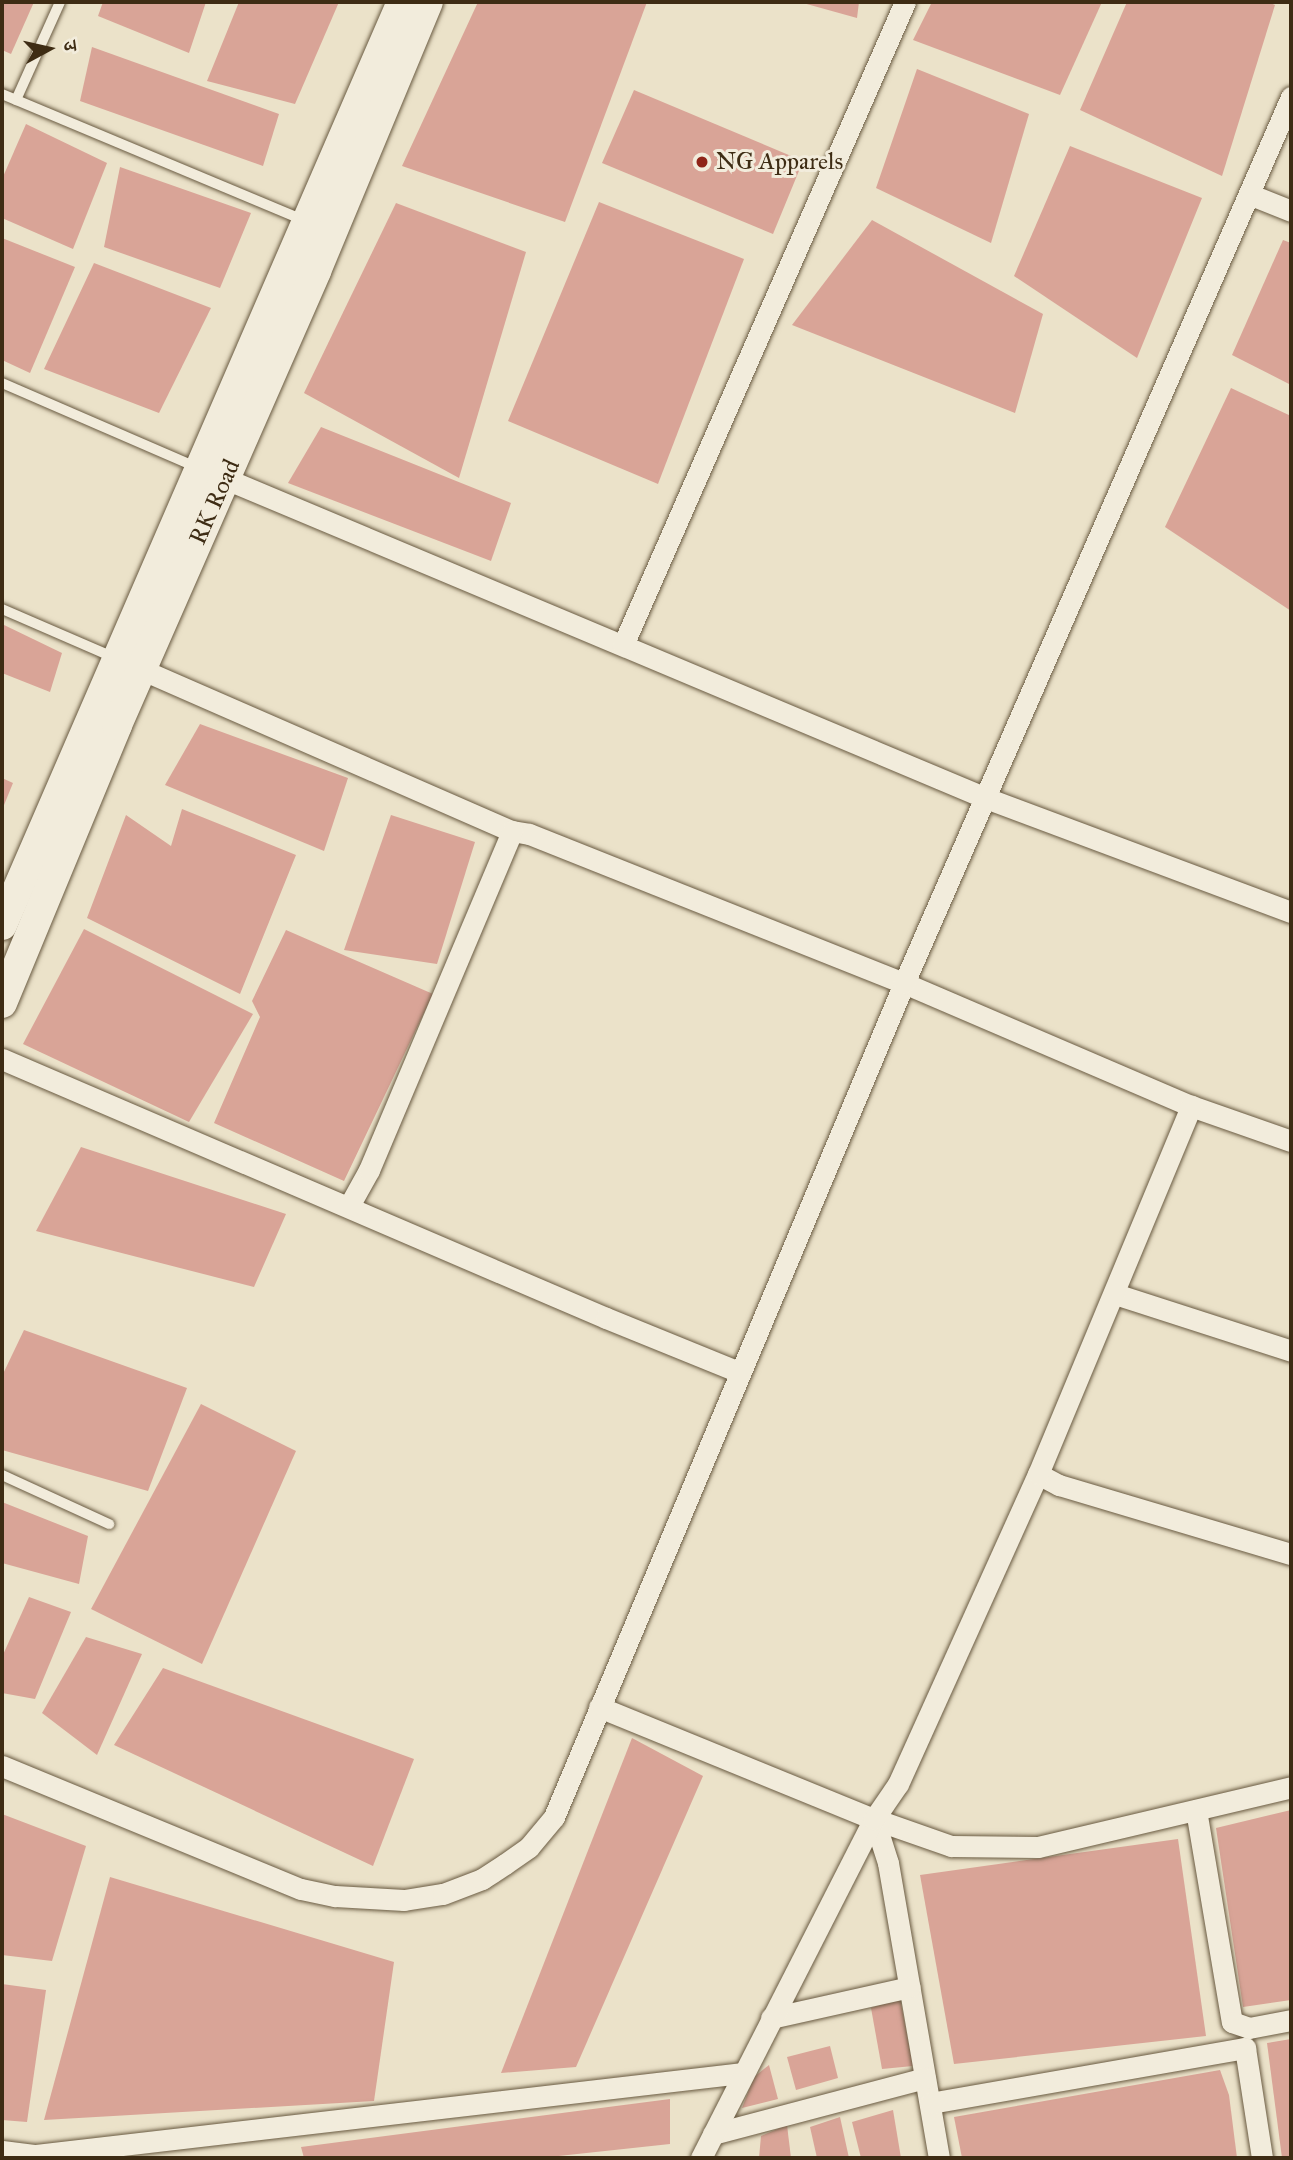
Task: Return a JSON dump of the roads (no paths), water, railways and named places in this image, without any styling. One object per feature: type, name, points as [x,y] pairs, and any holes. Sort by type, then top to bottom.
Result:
[{"type":"street","name":"RK Road","points":[[320,226],[402,2]]},
{"type":"street","name":"RK Road","points":[[2,925],[29,886],[320,226],[428,2]]},
{"type":"street","points":[[623,645],[905,2]]},
{"type":"street","points":[[2,1766],[301,1889],[335,1896],[404,1900],[443,1894],[482,1879],[528,1847],[554,1817],[904,983],[1251,195],[1291,97]]},
{"type":"street","points":[[1251,195],[1291,211]]},
{"type":"street","points":[[212,473],[986,798],[1291,912]]},
{"type":"street","points":[[129,664],[512,831],[529,834],[904,983],[1191,1107],[1291,1141]]},
{"type":"street","points":[[349,1206],[369,1170],[512,831]]},
{"type":"street","name":"RK Road","points":[[2,1003],[29,886]]},
{"type":"street","points":[[2,1059],[606,1318],[739,1372]]},
{"type":"street","points":[[701,2158],[874,1819],[898,1784],[1038,1474],[1191,1107]]},
{"type":"street","points":[[1115,1294],[1291,1351]]},
{"type":"street","points":[[1038,1474],[1059,1485],[1291,1554]]},
{"type":"street","points":[[599,1707],[874,1819],[951,1846],[1038,1847],[1291,1787]]},
{"type":"street","points":[[1196,1810],[1232,2022],[1249,2028],[1291,2020]]},
{"type":"street","points":[[874,1819],[888,1863],[939,2158]]},
{"type":"street","points":[[772,2018],[910,1987]]},
{"type":"street","points":[[930,2103],[1245,2048],[1262,2158]]},
{"type":"street","points":[[2,2151],[36,2155],[743,2073]]},
{"type":"street","points":[[713,2134],[925,2078]]},
{"type":"lane","points":[[16,100],[60,2]]},
{"type":"lane","points":[[2,94],[320,226]]},
{"type":"lane","points":[[2,383],[212,473]]},
{"type":"lane","points":[[2,609],[129,664]]},
{"type":"lane","points":[[2,1475],[109,1524]]},
{"type":"place","name":"NG Apparels","points":[[702,162]]}]
